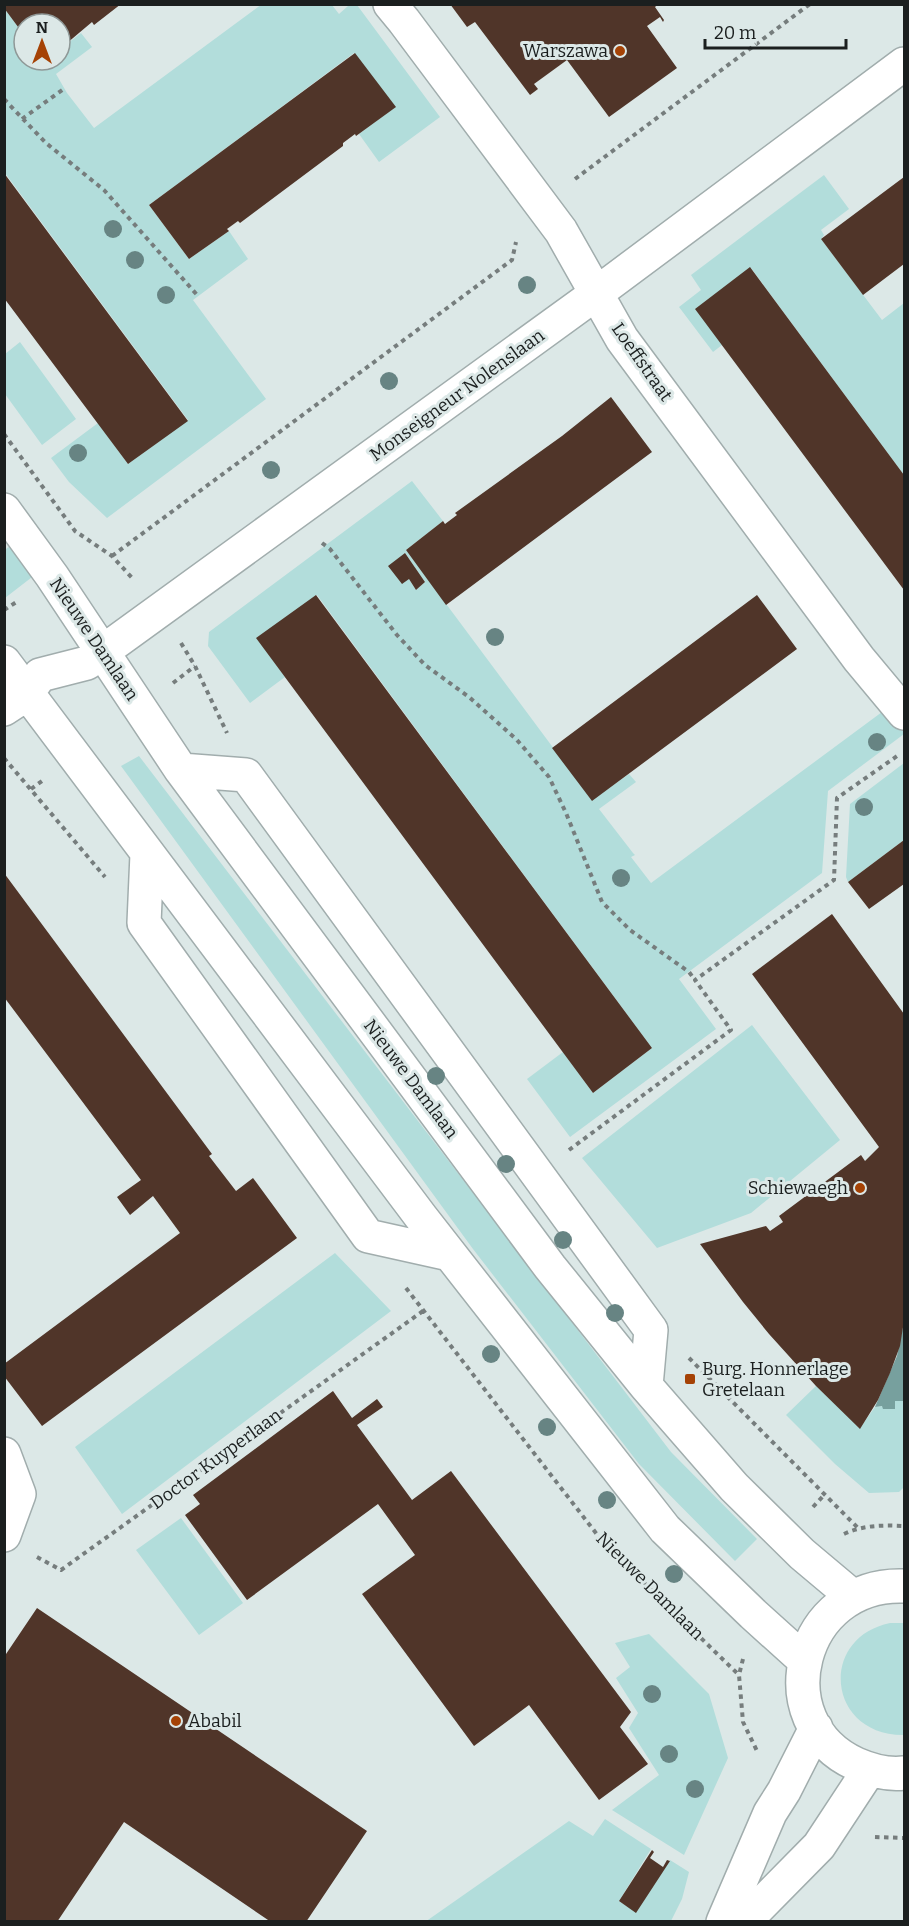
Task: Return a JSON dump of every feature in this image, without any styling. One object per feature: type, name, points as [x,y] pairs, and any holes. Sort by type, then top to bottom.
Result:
[{"type":"street","name":"Loeffstraat","points":[[390,4],[561,231],[629,348],[859,659],[904,712]]},
{"type":"street","name":"Monseigneur Nolenslaan","points":[[16,701],[40,675],[87,663],[597,293],[904,64]]},
{"type":"street","name":"Nieuwe Damlaan","points":[[4,510],[48,570],[181,770],[550,1267],[646,1386],[734,1487],[802,1554],[852,1596]]},
{"type":"street","points":[[4,662],[16,701],[147,854],[449,1254],[665,1529],[804,1660]]},
{"type":"street","points":[[181,770],[246,775],[651,1330],[646,1386]]},
{"type":"street","points":[[147,854],[144,923],[368,1236],[449,1254]]},
{"type":"street","points":[[4,1454],[20,1494],[4,1535]]},
{"type":"street","points":[[904,1586],[885,1586],[852,1596],[830,1613],[814,1635],[804,1660],[802,1683],[806,1707],[816,1728],[830,1746],[848,1760],[869,1770],[893,1774],[904,1773]]},
{"type":"street","points":[[723,1922],[770,1813],[784,1791],[816,1728]]},
{"type":"street","points":[[744,1922],[819,1845],[869,1770]]},
{"type":"path","points":[[112,556],[512,260],[522,217],[810,4]]},
{"type":"path","points":[[22,119],[65,88]]},
{"type":"path","points":[[4,99],[45,143],[104,190],[198,296]]},
{"type":"path","points":[[4,434],[75,531],[112,556],[160,609],[195,666],[246,775]]},
{"type":"path","points":[[289,517],[330,549],[398,635],[425,665],[469,697],[530,754],[549,777],[602,902],[630,930],[689,972],[731,1030],[537,1174]]},
{"type":"path","points":[[695,980],[834,880],[837,798],[904,751]]},
{"type":"path","points":[[4,758],[144,923]]},
{"type":"path","name":"Nieuwe Damlaan","points":[[368,1236],[423,1311],[606,1546],[739,1675]]},
{"type":"path","name":"Doctor Kuyperlaan","points":[[33,1555],[62,1570],[423,1311]]},
{"type":"path","points":[[651,1330],[691,1358],[858,1528],[885,1525],[904,1526]]},
{"type":"shaded area","points":[[262,4],[332,5],[339,14],[348,6],[357,5],[440,117],[379,162],[359,134],[395,107],[354,53],[149,205],[189,259],[229,231],[248,259],[193,300],[266,399],[107,518],[69,482],[51,458],[98,423],[128,464],[188,420],[5,173],[4,8],[12,19],[12,72],[59,72],[56,74],[67,93],[94,128]]},
{"type":"shaded area","points":[[81,33],[92,47],[72,62],[72,40]]},
{"type":"shaded area","points":[[824,175],[849,209],[821,230],[824,235],[821,239],[882,320],[904,303],[904,475],[751,268],[722,345],[713,352],[679,307],[701,290],[691,275]]},
{"type":"shaded area","points":[[20,342],[76,419],[42,445],[5,394],[5,354]]},
{"type":"shaded area","points":[[412,481],[443,521],[406,550],[592,800],[629,774],[636,782],[599,809],[635,855],[631,857],[651,883],[882,712],[904,725],[904,734],[828,791],[822,873],[679,979],[716,1029],[570,1137],[527,1079],[563,1052],[593,1093],[652,1048],[317,595],[257,638],[285,677],[250,703],[208,646],[209,632]],"holes":[[[405,553],[425,582],[416,590],[409,579]]]},
{"type":"shaded area","points":[[13,544],[36,574],[5,598],[4,547],[6,549]]},
{"type":"shaded area","points":[[139,756],[671,1452],[757,1539],[735,1561],[639,1464],[473,1249],[121,766]]},
{"type":"shaded area","points":[[904,763],[904,840],[848,882],[846,877],[850,804]]},
{"type":"shaded area","points":[[752,1025],[840,1140],[751,1213],[657,1248],[582,1158]]},
{"type":"shaded area","points":[[335,1253],[391,1311],[122,1514],[75,1447]]},
{"type":"shaded area","points":[[904,1321],[904,1401],[895,1401],[895,1409],[875,1407],[897,1356]]},
{"type":"shaded area","points":[[816,1386],[860,1428],[875,1407],[895,1409],[895,1401],[904,1401],[904,1487],[899,1492],[869,1493],[835,1464],[786,1415]]},
{"type":"shaded area","points":[[181,1518],[243,1603],[199,1635],[136,1550]]},
{"type":"shaded area","points":[[890,1623],[904,1623],[903,1735],[878,1731],[859,1720],[847,1704],[841,1685],[842,1665],[851,1647],[867,1632]]},
{"type":"shaded area","points":[[649,1634],[709,1694],[728,1758],[684,1855],[612,1810],[659,1775],[629,1728],[638,1713],[616,1678],[630,1667],[615,1643]]},
{"type":"shaded area","points":[[605,1819],[651,1849],[619,1901],[636,1912],[670,1860],[689,1872],[682,1899],[671,1921],[425,1922],[569,1821],[593,1836]]},
{"type":"building","points":[[6,4],[121,4],[94,25],[92,22],[72,39],[72,12],[12,12],[12,19],[4,8]]},
{"type":"building","points":[[450,4],[658,4],[655,7],[664,20],[663,22],[660,17],[647,26],[677,68],[609,117],[567,60],[534,84],[538,89],[530,95],[475,22],[467,27]]},
{"type":"building","points":[[355,53],[396,107],[356,136],[355,134],[343,143],[343,146],[189,259],[149,205]]},
{"type":"building","points":[[4,173],[188,421],[128,464],[4,298]]},
{"type":"building","points":[[904,177],[904,264],[863,295],[821,239]]},
{"type":"building","points":[[750,267],[904,475],[904,590],[695,309]]},
{"type":"building","points":[[611,397],[652,452],[446,605],[406,550],[443,521],[445,524],[457,515],[455,513],[562,436]]},
{"type":"building","points":[[405,553],[425,582],[416,590],[409,579],[402,584],[388,566]]},
{"type":"building","points":[[316,595],[652,1048],[593,1093],[256,638]]},
{"type":"building","points":[[757,595],[797,649],[592,801],[552,748]]},
{"type":"building","points":[[904,840],[904,884],[869,909],[848,882]]},
{"type":"building","points":[[4,873],[212,1154],[209,1156],[236,1191],[253,1178],[297,1238],[42,1426],[4,1376],[4,1364],[180,1233],[153,1196],[130,1215],[117,1197],[141,1180],[4,997]]},
{"type":"building","name":"Schiewaegh","points":[[832,914],[904,1014],[904,1321],[900,1346],[890,1373],[878,1400],[860,1429],[816,1386],[769,1334],[700,1244],[766,1226],[770,1231],[783,1222],[779,1216],[861,1155],[865,1161],[879,1147],[752,974]]},
{"type":"building","points":[[333,1391],[352,1418],[377,1399],[383,1407],[357,1425],[412,1500],[451,1471],[631,1712],[620,1727],[648,1764],[599,1800],[529,1705],[474,1746],[362,1594],[415,1555],[378,1504],[247,1600],[185,1515],[200,1504],[193,1495]]},
{"type":"building","points":[[37,1608],[367,1831],[306,1922],[271,1922],[124,1822],[57,1922],[4,1922],[4,1657]]},
{"type":"building","points":[[652,1850],[654,1852],[650,1858],[663,1867],[667,1860],[670,1861],[636,1913],[619,1901]]},
{"type":"place","name":"Warszawa","points":[[620,51]]},
{"type":"place","name":"Schiewaegh","points":[[860,1188]]},
{"type":"place","name":"Burg. Honnerlage Gretelaan","points":[[690,1379]]},
{"type":"place","name":"Ababil","points":[[176,1721]]}]
